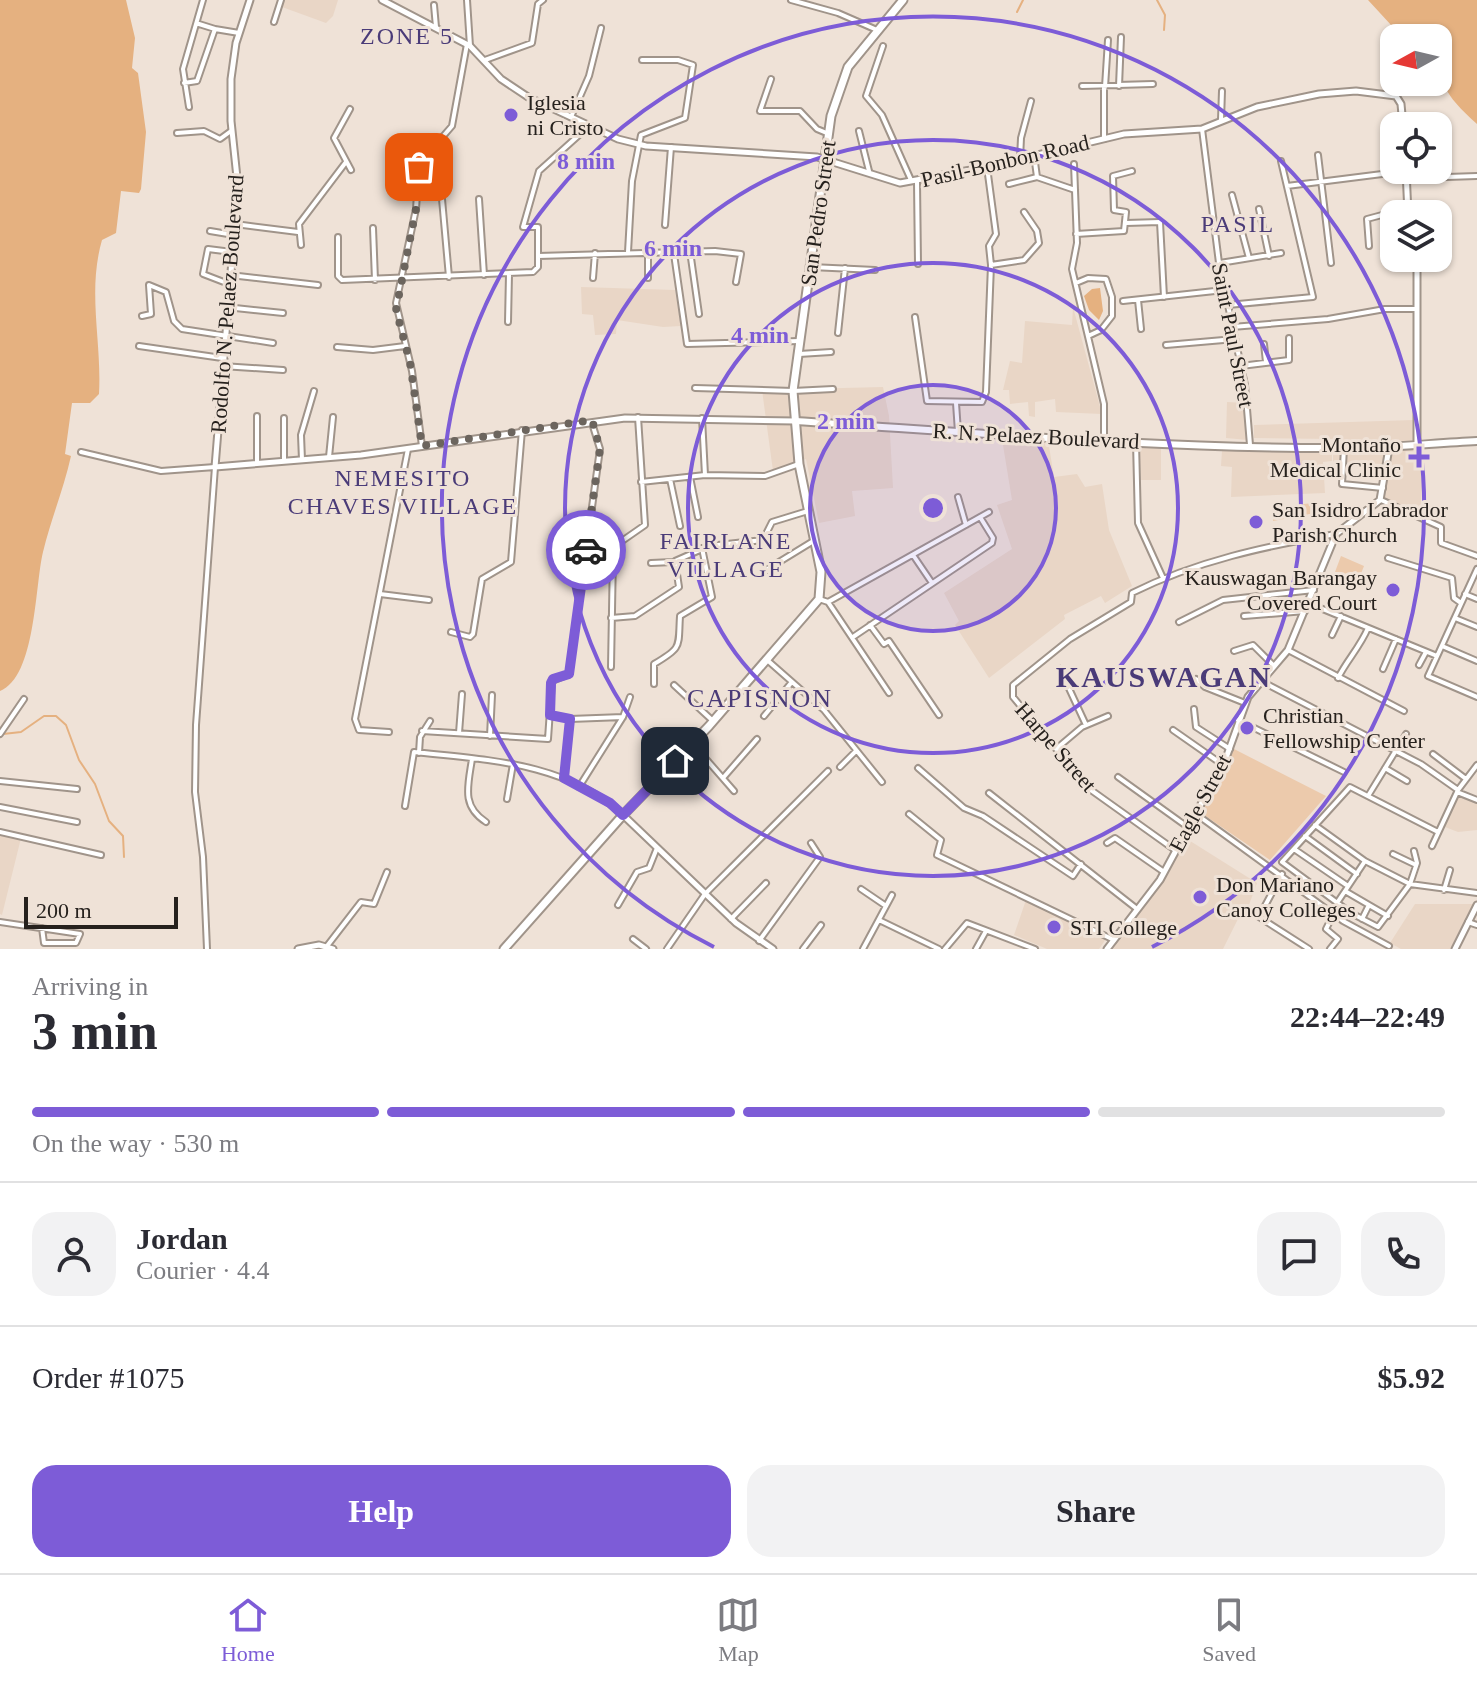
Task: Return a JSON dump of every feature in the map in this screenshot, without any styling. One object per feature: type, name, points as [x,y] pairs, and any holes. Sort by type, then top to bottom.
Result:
[{"type":"main road","name":"San Pedro Street","points":[[823,600],[815,540],[799,464],[793,391],[829,134],[841,81],[856,55],[903,0]]},
{"type":"main road","name":"R. N. Pelaez Boulevard","points":[[795,421],[1136,442],[1389,448],[1477,441]]},
{"type":"main road","points":[[504,949],[623,815],[713,721],[764,657],[823,600]]},
{"type":"street","points":[[189,107],[184,83],[185,59],[203,0]]},
{"type":"street","name":"Rodolfo N. Pelaez Boulevard","points":[[215,467],[235,224],[237,169],[231,131],[231,79],[239,33],[250,0]]},
{"type":"street","points":[[274,22],[281,0]]},
{"type":"street","name":"Pasil-Bonbon Road","points":[[382,0],[469,45],[513,88],[588,127],[641,145],[826,158],[894,181],[914,182],[1137,132],[1202,129],[1257,107],[1319,94],[1356,91],[1396,96],[1402,112]]},
{"type":"street","points":[[422,446],[396,310],[416,209],[419,164],[452,126],[469,45],[467,0]]},
{"type":"street","points":[[485,60],[532,43],[538,4],[543,0]]},
{"type":"street","points":[[791,0],[877,30]]},
{"type":"street","points":[[434,5],[436,30]]},
{"type":"street","points":[[199,24],[239,33]]},
{"type":"street","points":[[570,119],[589,76],[601,28]]},
{"type":"street","points":[[184,83],[197,81],[215,29]]},
{"type":"street","points":[[1119,86],[1121,37]]},
{"type":"street","points":[[1104,139],[1108,40]]},
{"type":"street","points":[[883,46],[866,96],[882,115],[914,182],[918,264]]},
{"type":"street","points":[[628,252],[632,181],[642,135],[685,118],[693,65],[678,60],[642,60]]},
{"type":"street","points":[[771,79],[760,111],[800,111],[817,129],[829,134]]},
{"type":"street","points":[[1082,86],[1153,84]]},
{"type":"street","points":[[1221,123],[1222,91]]},
{"type":"street","points":[[1020,159],[1021,138],[1031,101]]},
{"type":"street","points":[[350,109],[334,135],[351,170]]},
{"type":"street","points":[[338,237],[340,280],[534,271],[538,256],[538,227],[523,227],[536,177],[588,127]]},
{"type":"street","name":"Saint Paul Street","points":[[1202,129],[1219,263],[1241,366],[1250,445]]},
{"type":"street","points":[[177,133],[204,131],[220,139],[231,131]]},
{"type":"street","points":[[859,131],[869,171]]},
{"type":"street","points":[[665,225],[671,147]]},
{"type":"street","points":[[1034,155],[1037,177]]},
{"type":"street","points":[[1318,155],[1331,263]]},
{"type":"street","points":[[1228,305],[1313,297],[1281,161]]},
{"type":"street","points":[[301,245],[299,224],[346,162]]},
{"type":"street","points":[[1074,164],[1076,234],[1071,263],[1104,404],[1104,439]]},
{"type":"street","points":[[915,317],[926,399],[982,402],[986,395],[989,246],[996,234],[987,167]]},
{"type":"street","points":[[1076,234],[1123,232],[1126,212],[1114,210],[1113,176],[1132,171]]},
{"type":"street","points":[[1287,186],[1380,174]]},
{"type":"street","points":[[1452,177],[1477,176]]},
{"type":"street","points":[[1009,184],[1037,177],[1075,190]]},
{"type":"street","points":[[1232,195],[1249,258]]},
{"type":"street","points":[[442,199],[449,277]]},
{"type":"street","points":[[479,199],[484,275]]},
{"type":"street","points":[[1259,209],[1269,256]]},
{"type":"street","points":[[991,265],[1018,262],[1037,249],[1039,236],[1024,212]]},
{"type":"street","points":[[1369,246],[1367,219],[1380,216]]},
{"type":"street","points":[[1126,223],[1160,222],[1164,297]]},
{"type":"street","points":[[235,224],[298,232]]},
{"type":"street","points":[[373,228],[375,280]]},
{"type":"street","points":[[210,231],[234,235]]},
{"type":"street","points":[[229,284],[203,274],[208,249],[232,252]]},
{"type":"street","points":[[690,251],[699,314]]},
{"type":"street","points":[[538,256],[739,252],[742,257],[736,282]]},
{"type":"street","points":[[593,278],[595,253]]},
{"type":"street","points":[[648,253],[648,278]]},
{"type":"street","points":[[1219,263],[1281,253]]},
{"type":"street","points":[[674,254],[687,344],[800,341]]},
{"type":"street","points":[[811,267],[875,270]]},
{"type":"street","points":[[838,333],[845,268]]},
{"type":"street","points":[[1417,272],[1417,446]]},
{"type":"street","points":[[508,322],[509,274]]},
{"type":"street","points":[[230,275],[318,285]]},
{"type":"street","points":[[1076,283],[1096,278],[1106,279],[1109,285],[1112,316],[1101,330],[1088,336]]},
{"type":"street","points":[[142,316],[151,314],[149,285],[166,292],[178,326],[224,337],[273,343]]},
{"type":"street","points":[[1123,301],[1224,290]]},
{"type":"street","points":[[1138,300],[1141,329]]},
{"type":"street","points":[[226,307],[283,313]]},
{"type":"street","points":[[1232,327],[1328,319],[1385,309],[1417,309]]},
{"type":"street","points":[[1241,366],[1291,358],[1289,338]]},
{"type":"street","points":[[1166,345],[1235,339]]},
{"type":"street","points":[[1264,344],[1266,362]]},
{"type":"street","points":[[139,346],[222,358]]},
{"type":"street","points":[[337,347],[373,350],[405,346]]},
{"type":"street","points":[[799,354],[831,352]]},
{"type":"street","points":[[222,366],[283,370]]},
{"type":"street","points":[[695,388],[833,389]]},
{"type":"street","points":[[302,460],[301,435],[314,391]]},
{"type":"street","points":[[956,403],[958,433]]},
{"type":"street","points":[[257,416],[257,463]]},
{"type":"street","points":[[329,457],[333,417]]},
{"type":"street","points":[[622,541],[644,527],[638,417]]},
{"type":"street","points":[[702,417],[705,475]]},
{"type":"street","name":"R. N. Pelaez Boulevard","points":[[215,467],[408,449],[592,420],[702,417],[795,421]]},
{"type":"street","points":[[284,418],[284,461]]},
{"type":"street","points":[[422,731],[546,741],[552,681],[569,674],[597,484],[600,449],[592,420]]},
{"type":"street","points":[[451,632],[470,637],[473,634],[482,579],[512,561],[522,430]]},
{"type":"street","points":[[1136,442],[1138,523],[1163,578]]},
{"type":"street","points":[[1344,448],[1342,484],[1383,488]]},
{"type":"street","points":[[1336,534],[1380,500],[1389,448]]},
{"type":"street","points":[[389,732],[359,730],[355,722],[408,449]]},
{"type":"street","points":[[81,452],[161,471],[215,467],[196,725],[195,792],[203,857],[207,949]]},
{"type":"street","points":[[641,482],[705,475],[765,476],[799,464]]},
{"type":"street","points":[[690,477],[698,517]]},
{"type":"street","points":[[670,479],[680,526]]},
{"type":"street","points":[[958,497],[966,525]]},
{"type":"street","points":[[1380,500],[1443,529],[1442,544],[1477,556]]},
{"type":"street","points":[[651,563],[673,562],[702,548],[763,540],[772,522],[808,511]]},
{"type":"street","points":[[889,693],[872,673],[853,637],[823,600],[989,512]]},
{"type":"street","points":[[853,637],[993,542],[980,517]]},
{"type":"street","name":"Harpe Street","points":[[1175,850],[1091,790],[1013,697],[1013,685],[1070,639],[1131,602],[1132,593],[1163,578],[1209,562],[1336,534]]},
{"type":"street","name":"Eagle Street","points":[[1107,949],[1139,910],[1189,828],[1223,765],[1245,703],[1288,650],[1336,534]]},
{"type":"street","points":[[766,570],[815,540]]},
{"type":"street","points":[[654,684],[654,664],[674,652],[681,643],[680,616],[712,597],[702,548]]},
{"type":"street","points":[[611,667],[613,554]]},
{"type":"street","points":[[913,555],[932,583]]},
{"type":"street","points":[[1388,558],[1451,577],[1455,584],[1454,598],[1461,603]]},
{"type":"street","points":[[611,618],[635,616],[679,587],[673,562]]},
{"type":"street","points":[[1477,569],[1428,676],[1477,697]]},
{"type":"street","points":[[1470,584],[1477,587]]},
{"type":"street","points":[[1179,622],[1223,600],[1314,590]]},
{"type":"street","points":[[380,594],[429,600]]},
{"type":"street","points":[[1465,594],[1477,599]]},
{"type":"street","points":[[1308,603],[1437,656]]},
{"type":"street","points":[[1244,616],[1305,611]]},
{"type":"street","points":[[1332,635],[1341,616]]},
{"type":"street","points":[[1455,618],[1477,627]]},
{"type":"street","points":[[870,625],[884,644],[889,641],[939,715]]},
{"type":"street","points":[[1338,678],[1359,649],[1368,628]]},
{"type":"street","points":[[1383,669],[1396,639]]},
{"type":"street","points":[[1234,651],[1253,645],[1274,666]]},
{"type":"street","points":[[1442,646],[1477,661]]},
{"type":"street","points":[[1288,650],[1404,711]]},
{"type":"street","points":[[1419,665],[1426,652]]},
{"type":"street","points":[[764,657],[824,710],[882,782]]},
{"type":"street","points":[[1060,669],[1086,725]]},
{"type":"street","points":[[1196,679],[1205,687],[1245,703]]},
{"type":"street","points":[[1261,681],[1395,751],[1477,800]]},
{"type":"street","points":[[764,716],[791,683]]},
{"type":"street","points":[[674,685],[713,721]]},
{"type":"street","points":[[459,733],[462,694]]},
{"type":"street","points":[[490,736],[492,695]]},
{"type":"street","points":[[579,787],[623,717],[630,697]]},
{"type":"street","points":[[0,734],[24,699]]},
{"type":"street","points":[[1194,709],[1196,727],[1230,749]]},
{"type":"street","points":[[550,715],[570,719],[623,717]]},
{"type":"street","points":[[1056,749],[1086,725],[1108,716]]},
{"type":"street","points":[[564,778],[570,719]]},
{"type":"street","points":[[1238,719],[1344,772]]},
{"type":"street","points":[[405,806],[422,731],[430,721]]},
{"type":"street","points":[[1173,730],[1223,765]]},
{"type":"street","points":[[1368,796],[1406,734]]},
{"type":"street","points":[[723,778],[757,739]]},
{"type":"street","points":[[692,743],[734,791]]},
{"type":"street","points":[[840,767],[856,751]]},
{"type":"street","points":[[416,753],[543,769],[610,803],[760,945],[773,949]]},
{"type":"street","points":[[1433,754],[1466,779]]},
{"type":"street","points":[[472,759],[467,803],[474,814],[486,822]]},
{"type":"street","points":[[507,799],[513,764]]},
{"type":"street","points":[[1432,846],[1458,791],[1477,765]]},
{"type":"street","points":[[918,768],[964,808],[983,816],[1073,876],[1081,864]]},
{"type":"street","points":[[1385,768],[1407,781]]},
{"type":"street","points":[[667,949],[705,894],[828,771]]},
{"type":"street","points":[[1118,777],[1189,828]]},
{"type":"street","points":[[0,781],[77,789]]},
{"type":"street","points":[[1414,851],[1416,865],[1410,884],[1378,927],[1337,903],[1283,864],[1283,860],[1346,788],[1438,832]]},
{"type":"street","points":[[989,793],[1139,910]]},
{"type":"street","points":[[0,807],[77,822]]},
{"type":"street","points":[[909,814],[941,840],[937,855],[1114,940]]},
{"type":"street","points":[[1196,814],[1365,936],[1389,946]]},
{"type":"street","points":[[1315,825],[1365,861],[1410,884],[1477,893]]},
{"type":"street","points":[[0,832],[101,855]]},
{"type":"street","points":[[1305,836],[1357,874]]},
{"type":"street","points":[[1107,843],[1115,838],[1164,872]]},
{"type":"street","points":[[760,945],[820,857],[811,843]]},
{"type":"street","points":[[618,905],[637,872],[649,868],[657,848]]},
{"type":"street","points":[[1294,849],[1388,916]]},
{"type":"street","points":[[1393,854],[1416,865]]},
{"type":"street","points":[[1337,903],[1365,861]]},
{"type":"street","points":[[1444,890],[1450,870]]},
{"type":"street","points":[[298,949],[330,948],[361,902],[374,904],[387,872]]},
{"type":"street","points":[[1282,874],[1259,917],[1309,949]]},
{"type":"street","points":[[731,919],[766,883]]},
{"type":"street","points":[[861,889],[886,906]]},
{"type":"street","points":[[863,949],[892,895]]},
{"type":"street","points":[[1362,919],[1369,905]]},
{"type":"street","points":[[1455,949],[1477,905]]},
{"type":"street","points":[[1330,949],[1338,939],[1326,929],[1334,913]]},
{"type":"street","points":[[879,920],[939,949]]},
{"type":"street","points":[[0,922],[79,932],[80,934],[76,943],[44,943],[42,928]]},
{"type":"street","points":[[1468,922],[1477,925]]},
{"type":"street","points":[[945,949],[967,923],[1035,949]]},
{"type":"street","points":[[803,949],[821,925]]},
{"type":"street","points":[[976,949],[986,931]]},
{"type":"street","points":[[633,939],[646,949]]},
{"type":"shaded area","points":[[0,0],[126,0],[135,38],[132,68],[138,73],[146,132],[141,189],[139,193],[121,191],[116,233],[102,240],[98,259],[95,298],[99,394],[90,403],[72,403],[65,454],[71,456],[43,552],[27,649],[21,668],[12,682],[0,691]]},
{"type":"shaded area","points":[[284,0],[338,0],[333,16],[326,23],[282,7]]},
{"type":"shaded area","points":[[1368,0],[1477,0],[1477,124],[1451,96],[1452,24],[1390,24]]},
{"type":"shaded area","points":[[581,287],[675,290],[681,326],[663,327],[617,320],[616,334],[595,335],[593,315],[582,314]]},
{"type":"shaded area","points":[[1100,288],[1103,311],[1099,320],[1089,310],[1084,296],[1092,289]]},
{"type":"shaded area","points":[[1073,307],[1102,414],[1056,412],[1055,399],[1035,402],[1035,417],[1029,416],[1028,402],[1010,404],[1009,390],[1003,390],[1010,361],[1022,363],[1025,321],[1072,325]]},
{"type":"shaded area","points":[[883,387],[889,416],[893,488],[852,491],[855,516],[819,523],[806,459],[773,471],[762,390]]},
{"type":"shaded area","points":[[1227,402],[1245,403],[1248,440],[1226,438]]},
{"type":"shaded area","points":[[1414,420],[1414,449],[1423,448],[1424,458],[1420,516],[1381,499],[1383,464],[1333,462],[1333,439],[1254,438],[1254,425]]},
{"type":"shaded area","points":[[1002,439],[1048,440],[1054,477],[1077,474],[1085,487],[1102,484],[1109,530],[1132,586],[1105,603],[1101,596],[1064,615],[1065,619],[989,678],[955,625],[959,621],[944,593],[1012,549],[997,505],[1012,500]]},
{"type":"shaded area","points":[[1139,447],[1161,447],[1161,480],[1139,480]]},
{"type":"shaded area","points":[[1332,448],[1332,461],[1323,462],[1325,493],[1231,497],[1232,467],[1221,466],[1222,451]]},
{"type":"shaded area","points":[[1314,503],[1315,513],[1273,521],[1273,507]]},
{"type":"shaded area","points":[[1341,556],[1364,566],[1358,581],[1335,572]]},
{"type":"shaded area","points":[[1234,749],[1326,796],[1270,860],[1201,813]]},
{"type":"shaded area","points":[[1466,796],[1477,798],[1477,830],[1458,832],[1445,827],[1456,799]]},
{"type":"shaded area","points":[[0,834],[21,838],[2,915],[0,914]]},
{"type":"shaded area","name":"Don Mariano Canoy Colleges","points":[[1187,839],[1257,883],[1246,913],[1242,911],[1223,949],[1112,949]]},
{"type":"shaded area","name":"STI College","points":[[1027,897],[1108,936],[1099,949],[1047,949],[1014,935]]},
{"type":"shaded area","points":[[1415,904],[1475,904],[1450,949],[1401,949],[1390,943]]},
{"type":"waterway","points":[[1017,12],[1023,0]]},
{"type":"waterway","points":[[1157,0],[1165,15],[1164,30]]},
{"type":"waterway","points":[[3,734],[21,732],[44,716],[56,716],[66,725],[79,760],[95,784],[109,821],[123,836],[124,857]]},
{"type":"way so far","points":[[419,167],[416,209],[396,315],[410,362],[422,446],[592,420],[600,449],[586,550]]},
{"type":"place","name":"Iglesia ni Cristo","points":[[511,115]]},
{"type":"place","name":"Montaño Medical Clinic","points":[[1419,457]]},
{"type":"place","name":"San Isidro Labrador Parish Church","points":[[1256,522]]},
{"type":"place","name":"Kauswagan Barangay Covered Court","points":[[1393,590]]},
{"type":"place","name":"Christian Fellowship Center","points":[[1247,728]]},
{"type":"place","name":"Don Mariano Canoy Colleges","points":[[1200,897]]},
{"type":"place","name":"STI College","points":[[1054,927]]},
{"type":"district","name":"ZONE 5","points":[[407,36]]},
{"type":"district","name":"PASIL","points":[[1238,224]]},
{"type":"district","name":"NEMESITO CHAVES VILLAGE","points":[[403,492]]},
{"type":"district","name":"FAIRLANE VILLAGE","points":[[726,555]]},
{"type":"district","name":"KAUSWAGAN","points":[[1164,676]]},
{"type":"district","name":"CAPISNON","points":[[760,698]]},
{"type":"route","points":[[586,550],[569,674],[553,679],[551,683],[550,715],[570,719],[564,778],[610,803],[623,815],[675,761]]}]
